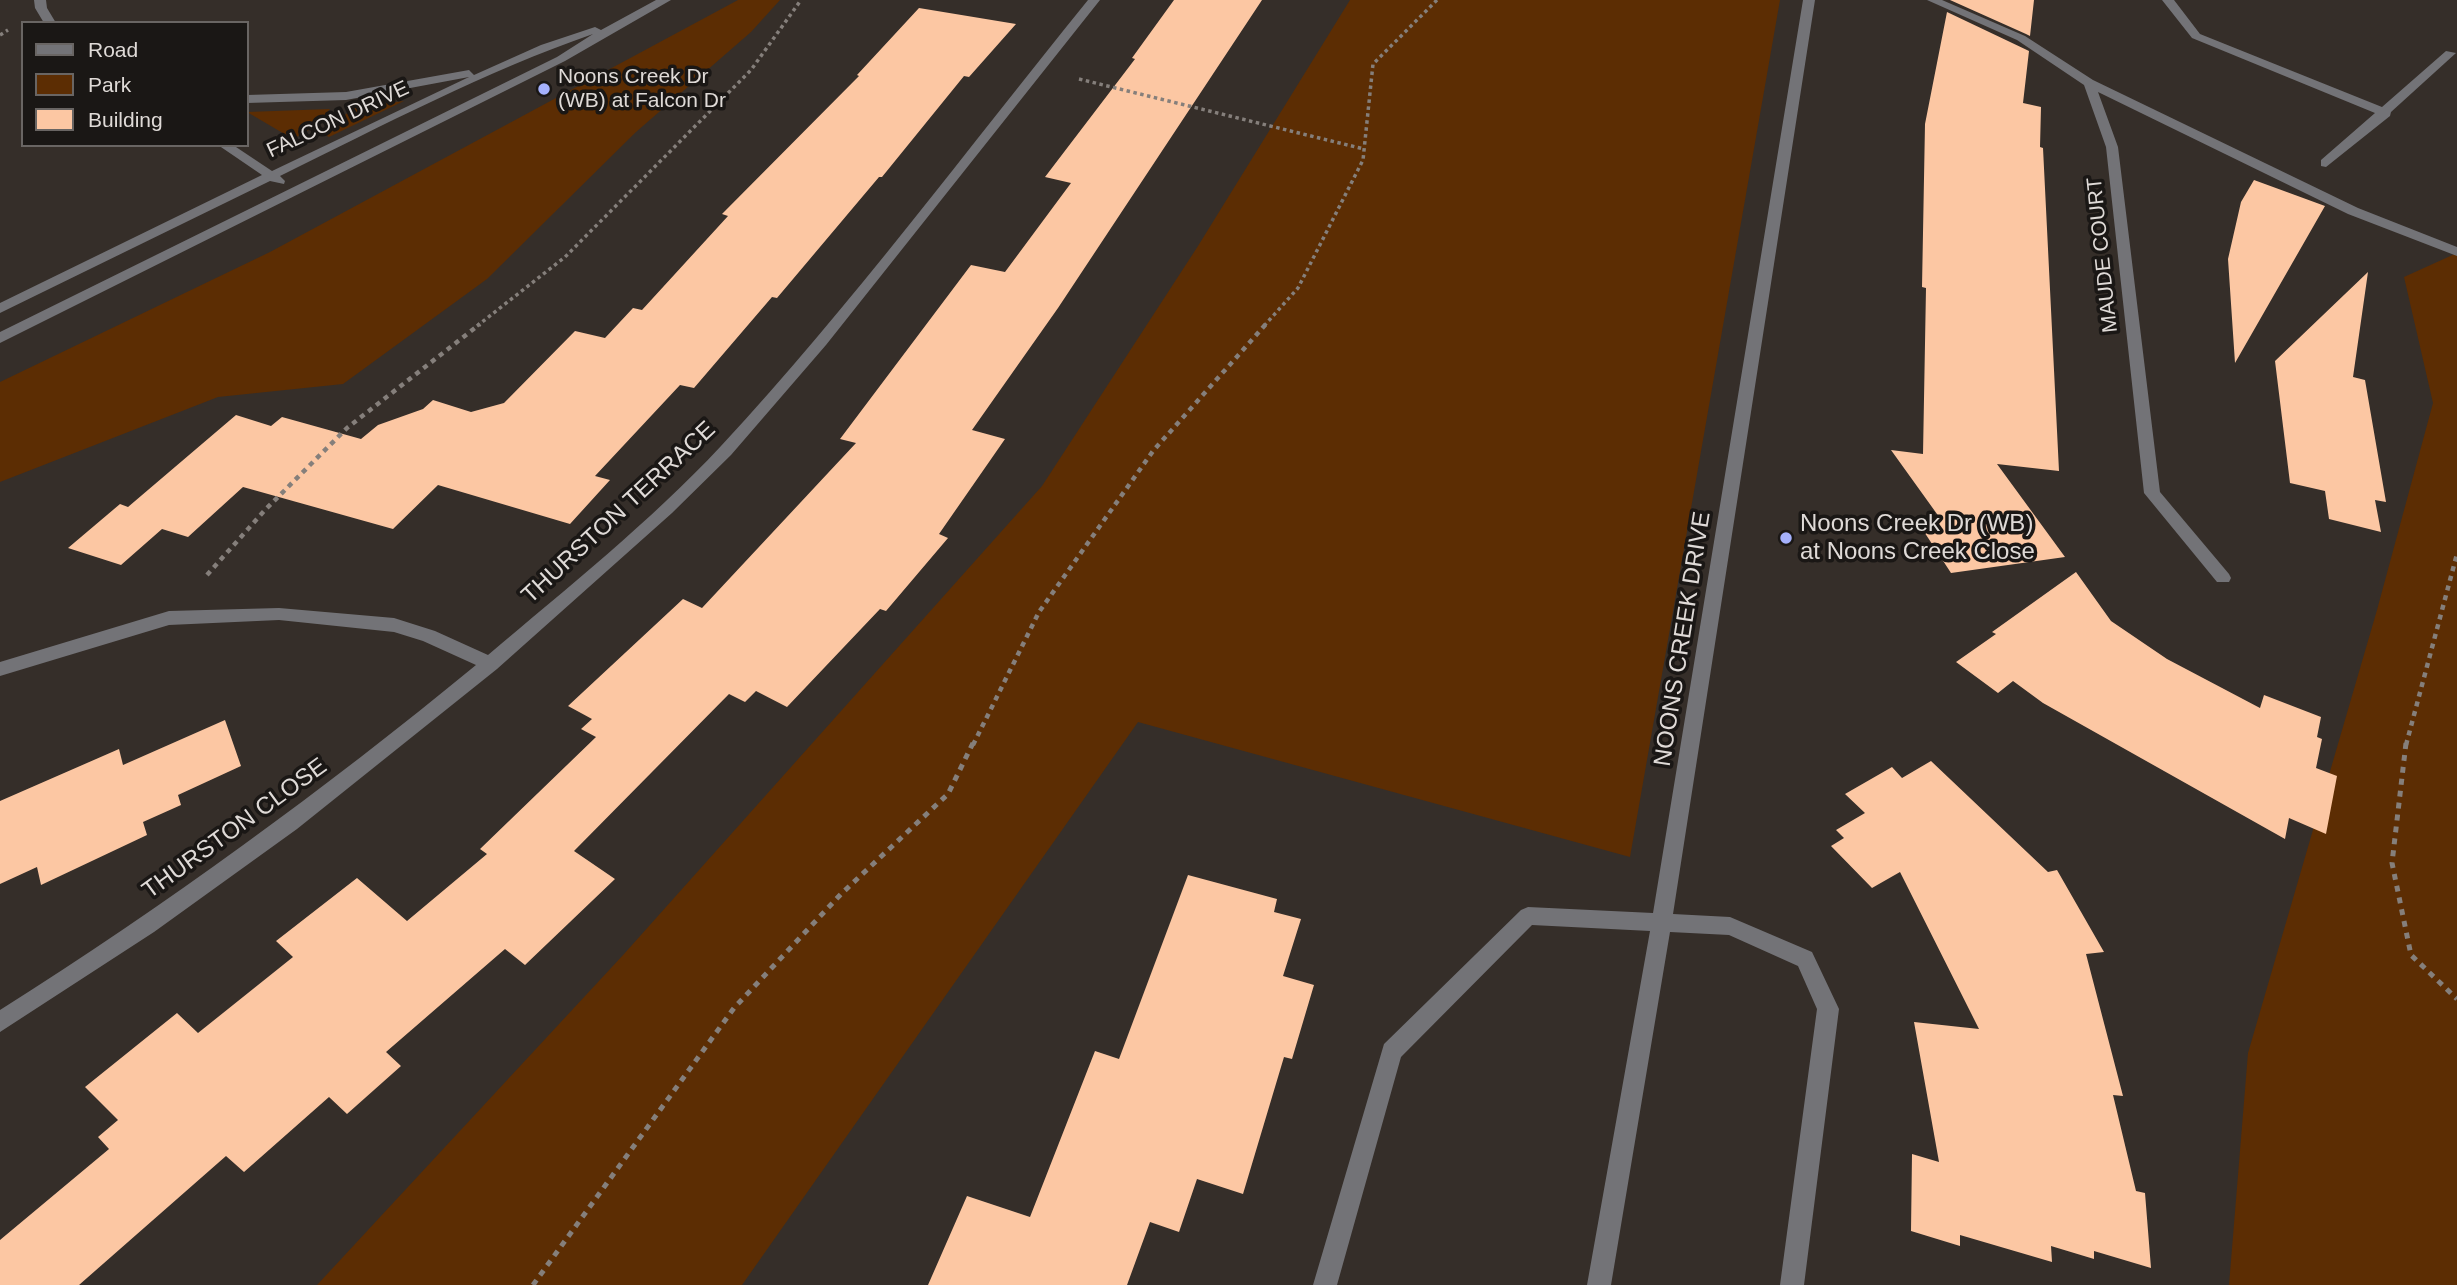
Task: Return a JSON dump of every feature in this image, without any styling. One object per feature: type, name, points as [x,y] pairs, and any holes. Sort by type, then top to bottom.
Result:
[{"type":"street","points":[[40,0],[41,8],[49,21]]},
{"type":"street","points":[[227,147],[293,191],[561,59],[625,20],[665,0]]},
{"type":"street","name":"THURSTON TERRACE","points":[[491,664],[722,454],[814,350],[1094,0]]},
{"type":"street","name":"NOONS CREEK DRIVE","points":[[1599,1285],[1661,925],[1809,0]]},
{"type":"street","points":[[1933,0],[2021,38],[2089,83],[2353,211],[2457,252]]},
{"type":"street","points":[[2168,0],[2196,36],[2386,113]]},
{"type":"street","name":"FALCON DRIVE","points":[[0,309],[271,175],[545,47],[625,20]]},
{"type":"street","points":[[248,99],[346,96],[407,87],[466,74],[545,47]]},
{"type":"street","points":[[2326,163],[2386,113],[2450,53]]},
{"type":"street","name":"MAUDE COURT","points":[[2089,83],[2112,147],[2152,493],[2223,578]]},
{"type":"street","name":"FALCON DRIVE","points":[[0,338],[293,191]]},
{"type":"street","points":[[0,669],[169,618],[279,614],[394,625],[429,636],[491,664]]},
{"type":"street","name":"THURSTON CLOSE","points":[[0,1022],[200,888],[491,664]]},
{"type":"street","points":[[1325,1285],[1392,1051],[1528,916],[1661,925],[1730,926],[1805,959],[1828,1009],[1792,1285]]},
{"type":"path","points":[[169,618],[265,510],[347,428],[565,257],[751,70],[802,0]]},
{"type":"path","points":[[533,1285],[734,1008],[841,894],[948,794],[1039,612],[1153,451],[1298,288],[1363,160],[1373,64],[1437,0]]},
{"type":"path","points":[[1094,83],[1364,149]]},
{"type":"path","points":[[2457,554],[2408,729],[2392,863],[2411,955],[2457,999]]},
{"type":"green space","points":[[738,0],[780,0],[751,32],[636,132],[487,279],[343,384],[218,397],[0,482],[0,382],[270,252]]},
{"type":"green space","points":[[1350,0],[1780,0],[1630,857],[1138,722],[742,1285],[317,1285],[624,954],[1042,486],[1198,246]]},
{"type":"green space","points":[[404,101],[329,137],[322,133],[355,107]]},
{"type":"green space","points":[[330,109],[314,127],[293,139],[248,112]]},
{"type":"green space","points":[[2457,253],[2457,1285],[2229,1285],[2248,1053],[2377,610],[2433,403],[2404,277]]},
{"type":"building","points":[[1174,0],[1262,0],[1058,308],[972,430],[1005,439],[939,534],[948,538],[886,611],[880,609],[787,707],[756,691],[745,702],[729,694],[574,851],[615,879],[525,965],[505,949],[386,1052],[401,1066],[347,1114],[329,1097],[244,1172],[226,1156],[79,1285],[0,1285],[0,1240],[109,1149],[98,1137],[118,1120],[85,1087],[177,1013],[198,1033],[293,957],[276,941],[357,878],[407,921],[487,854],[480,849],[596,737],[581,729],[592,719],[568,706],[683,599],[702,608],[856,443],[840,439],[971,265],[1005,272],[1071,183],[1045,177],[1135,59],[1132,58]]},
{"type":"building","points":[[1950,0],[2034,0],[2030,36],[2026,34]]},
{"type":"building","points":[[919,8],[1016,24],[969,77],[964,76],[882,177],[879,177],[777,298],[772,297],[694,388],[680,385],[595,476],[610,480],[570,524],[438,485],[393,529],[243,487],[188,537],[162,529],[121,565],[68,548],[120,504],[128,507],[236,415],[271,426],[282,417],[361,439],[378,425],[423,409],[433,400],[471,412],[504,403],[575,331],[605,338],[633,308],[642,310],[728,216],[722,214],[859,76],[857,75]]},
{"type":"building","points":[[1947,12],[2029,51],[2023,103],[2041,107],[2040,147],[2043,148],[2059,471],[1997,464],[2065,557],[1951,573],[1919,524],[1942,521],[1891,450],[1923,454],[1925,124]]},
{"type":"building","points":[[2254,180],[2325,206],[2235,363],[2228,259],[2241,202]]},
{"type":"building","points":[[2368,272],[2353,377],[2365,380],[2386,502],[2375,500],[2381,532],[2329,519],[2325,491],[2290,483],[2275,361]]},
{"type":"building","points":[[2076,572],[2111,621],[2167,659],[2260,708],[2264,695],[2321,717],[2317,737],[2322,739],[2316,768],[2337,776],[2326,834],[2289,818],[2285,839],[2043,703],[2013,681],[1998,693],[1956,662],[1996,634],[1992,632]]},
{"type":"building","points":[[225,720],[241,766],[178,795],[181,805],[143,822],[147,835],[41,885],[37,867],[0,884],[0,801],[119,749],[123,765]]},
{"type":"building","points":[[1931,761],[2048,872],[2057,870],[2104,952],[2086,954],[2123,1096],[2113,1095],[2136,1191],[2145,1193],[2151,1268],[2094,1251],[2094,1259],[2051,1246],[2052,1262],[1960,1235],[1960,1246],[1911,1231],[1912,1154],[1939,1162],[1914,1022],[1979,1029],[1900,872],[1872,888],[1831,846],[1844,838],[1836,830],[1865,813],[1845,794],[1892,767],[1902,778]]},
{"type":"building","points":[[1188,875],[1277,899],[1274,912],[1301,919],[1283,976],[1314,985],[1292,1059],[1284,1057],[1243,1194],[1197,1179],[1179,1232],[1150,1222],[1127,1285],[928,1285],[967,1196],[1030,1217],[1095,1051],[1119,1059]]},
{"type":"place","name":"Noons Creek Dr (WB) at Falcon Dr","points":[[544,89]]},
{"type":"place","name":"Noons Creek Dr (WB) at Noons Creek Close","points":[[1786,538]]}]
